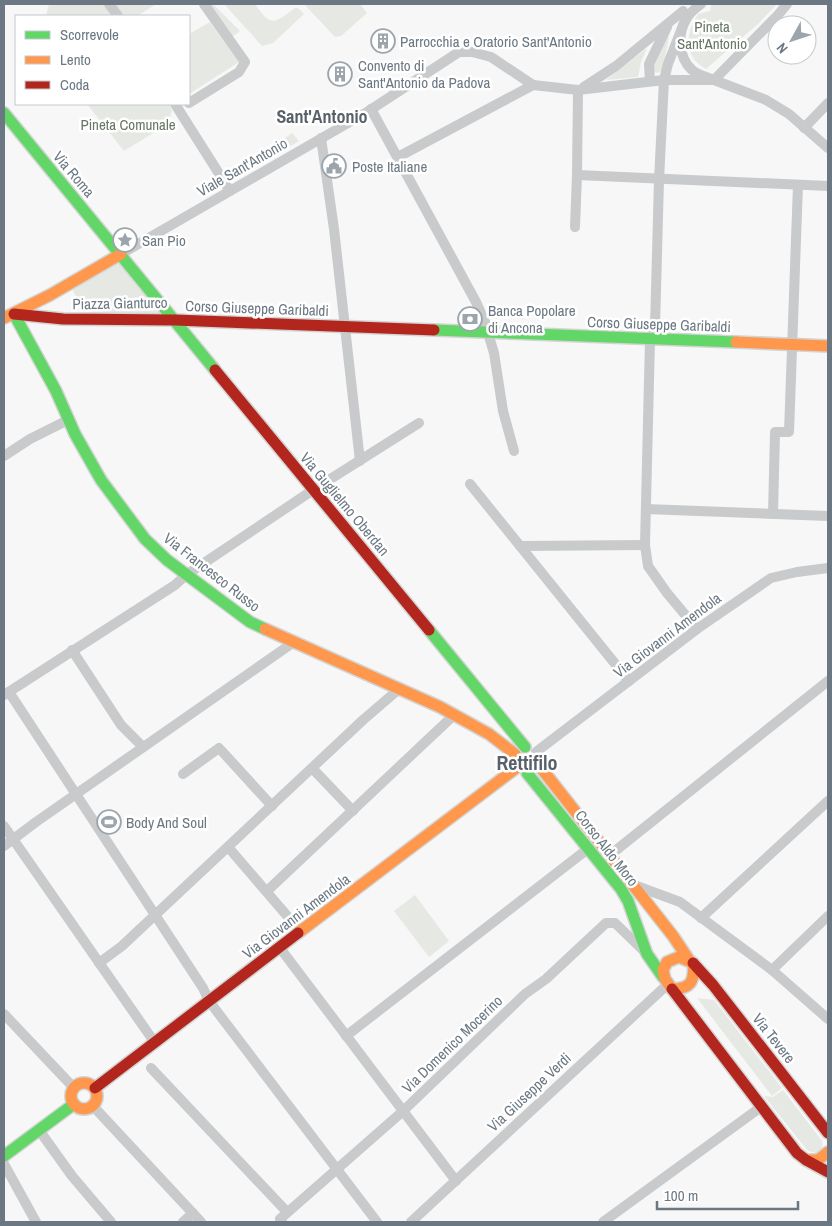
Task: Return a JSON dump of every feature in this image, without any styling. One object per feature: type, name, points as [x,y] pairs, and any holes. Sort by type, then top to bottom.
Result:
[{"type":"street","points":[[109,4],[117,15]]},
{"type":"street","points":[[190,100],[239,72],[245,62],[204,4]]},
{"type":"street","points":[[575,227],[578,90],[616,66],[687,11],[701,4]]},
{"type":"street","points":[[714,80],[787,4]]},
{"type":"street","points":[[687,11],[664,80],[655,328],[650,339],[645,545],[648,566],[697,629]]},
{"type":"street","points":[[687,11],[680,45],[684,59],[690,68],[697,73],[766,100],[788,114],[828,148]]},
{"type":"street","points":[[650,81],[648,67],[653,54],[668,27],[687,11]]},
{"type":"street","name":"Viale Sant'Antonio","points":[[121,254],[371,109],[460,52],[472,52],[492,57],[533,85],[578,90],[650,81],[714,80]]},
{"type":"street","points":[[398,157],[533,85]]},
{"type":"street","points":[[804,128],[828,103]]},
{"type":"street","points":[[182,105],[230,191]]},
{"type":"street","points":[[371,109],[476,302],[489,333],[503,411],[514,451]]},
{"type":"street","name":"Via Roma","points":[[4,113],[121,254]]},
{"type":"street","points":[[321,138],[360,461]]},
{"type":"street","points":[[577,175],[828,186]]},
{"type":"street","points":[[773,514],[775,432],[789,432],[798,185]]},
{"type":"street","name":"Piazza Gianturco","points":[[9,316],[50,296],[121,254],[175,320]]},
{"type":"street","points":[[50,296],[63,319]]},
{"type":"street","name":"Piazza Gianturco","points":[[9,316],[63,319],[175,320]]},
{"type":"street","name":"Via Francesco Russo","points":[[9,316],[56,391],[68,420],[118,504],[145,539],[186,575],[250,622],[454,715],[489,734],[515,754]]},
{"type":"street","name":"Corso Giuseppe Garibaldi","points":[[175,320],[828,346]]},
{"type":"street","name":"Via Guglielmo Oberdan","points":[[175,320],[501,717]]},
{"type":"street","points":[[4,456],[30,439],[68,420]]},
{"type":"street","points":[[377,1222],[209,1001],[203,988],[76,795],[6,693],[175,584],[313,490],[419,423]]},
{"type":"street","points":[[470,484],[629,681]]},
{"type":"street","points":[[646,510],[828,516]]},
{"type":"street","points":[[520,546],[645,545]]},
{"type":"street","name":"Via Giovanni Amendola","points":[[95,1088],[302,932],[340,900],[522,770],[534,770],[533,755],[697,629],[771,578],[828,568]]},
{"type":"street","points":[[4,846],[294,642]]},
{"type":"street","points":[[72,650],[122,726],[143,747]]},
{"type":"street","points":[[610,855],[828,681]]},
{"type":"street","points":[[99,963],[122,946],[313,769],[363,720],[399,689]]},
{"type":"street","points":[[268,891],[454,715]]},
{"type":"street","points":[[489,734],[501,717]]},
{"type":"street","name":"Corso Aldo Moro","points":[[501,717],[533,755],[634,885]]},
{"type":"street","points":[[183,774],[219,748],[272,806]]},
{"type":"street","points":[[522,770],[513,762],[515,754],[518,750],[533,755]]},
{"type":"street","points":[[313,769],[353,811]]},
{"type":"street","name":"Corso Aldo Moro","points":[[522,770],[589,848],[621,889],[628,900],[648,954],[667,983],[797,1153],[828,1172]]},
{"type":"street","points":[[701,918],[828,801]]},
{"type":"street","points":[[4,826],[155,1043]]},
{"type":"street","points":[[228,846],[302,932]]},
{"type":"street","points":[[346,1036],[589,848]]},
{"type":"street","points":[[634,885],[680,902],[772,970],[828,1020]]},
{"type":"street","name":"Via Tevere","points":[[634,885],[679,943],[691,962],[713,985],[828,1133]]},
{"type":"street","points":[[772,970],[828,916]]},
{"type":"street","name":"Via Domenico Mocerino","points":[[285,1217],[402,1112],[525,994],[546,979],[606,923],[615,923],[648,954]]},
{"type":"street","points":[[280,948],[456,1182]]},
{"type":"street","points":[[679,958],[691,962],[694,974],[692,982],[685,987],[667,983],[666,964],[670,960],[679,958]]},
{"type":"street","name":"Via Giuseppe Verdi","points":[[411,1222],[667,983]]},
{"type":"street","points":[[4,1014],[74,1088]]},
{"type":"street","points":[[151,1068],[285,1217]]},
{"type":"street","points":[[84,1083],[95,1088],[98,1096],[93,1106],[85,1109],[74,1104],[71,1096],[74,1088],[84,1083]]},
{"type":"street","points":[[4,1156],[74,1104]]},
{"type":"street","points":[[93,1106],[201,1222]]},
{"type":"street","points":[[603,1222],[762,1107]]},
{"type":"street","points":[[39,1130],[72,1176],[111,1222]]},
{"type":"street","points":[[806,1160],[817,1161],[826,1156],[828,1152]]},
{"type":"street","points":[[4,1164],[36,1222]]},
{"type":"street","points":[[183,1222],[193,1213]]},
{"type":"green space","points":[[49,4],[156,4],[139,15],[46,15]]},
{"type":"green space","points":[[208,4],[213,4],[240,31],[232,37]]},
{"type":"green space","points":[[224,4],[255,4],[265,17],[273,21],[295,8],[298,8],[304,14],[273,43],[262,46]]},
{"type":"green space","points":[[304,4],[360,4],[367,13],[341,36],[335,37]]},
{"type":"green space","name":"Pineta Sant'Antonio","points":[[711,4],[777,4],[758,24],[706,69],[693,58],[688,44],[691,29],[698,14],[710,11]]},
{"type":"green space","name":"Pineta Comunale","points":[[210,22],[239,62],[190,93],[190,33]]},
{"type":"green space","points":[[666,36],[669,37],[663,69],[659,73],[654,72],[652,68]]},
{"type":"green space","points":[[647,48],[641,62],[638,77],[606,80]]},
{"type":"green space","name":"Pineta Comunale","points":[[88,105],[172,105],[170,106],[172,111],[168,124],[124,151]]},
{"type":"green space","points":[[292,133],[299,141],[273,156],[269,150]]},
{"type":"green space","points":[[121,260],[165,313],[84,314],[72,288]]},
{"type":"green space","points":[[415,895],[449,941],[429,957],[394,911]]},
{"type":"green space","points":[[697,998],[714,1000],[782,1088],[772,1096]]},
{"type":"green space","points":[[783,1090],[822,1141],[822,1147],[816,1153],[808,1151],[764,1096],[773,1097]]},
{"type":"traffic: fast","points":[[4,113],[215,370]]},
{"type":"traffic: fast","points":[[14,314],[56,391],[75,434],[101,480],[145,539],[167,560],[250,622],[265,629]]},
{"type":"traffic: fast","points":[[434,330],[736,342]]},
{"type":"traffic: fast","points":[[429,630],[525,747]]},
{"type":"traffic: fast","points":[[527,773],[621,889],[628,901],[647,954],[663,977]]},
{"type":"traffic: fast","points":[[4,1156],[74,1104]]},
{"type":"traffic: slow","points":[[4,318],[50,295],[121,254]]},
{"type":"traffic: slow","points":[[736,342],[828,346]]},
{"type":"traffic: slow","points":[[265,629],[440,707],[489,734],[515,754]]},
{"type":"traffic: slow","points":[[538,764],[673,936],[689,960]]},
{"type":"traffic: slow","points":[[298,933],[516,768]]},
{"type":"traffic: slow","points":[[679,957],[693,963],[693,975],[688,986],[672,989],[665,979],[663,970],[667,962],[679,957]]},
{"type":"traffic: slow","points":[[84,1083],[93,1087],[97,1096],[93,1105],[84,1109],[75,1105],[71,1096],[75,1087],[84,1083]]},
{"type":"traffic: slow","points":[[806,1160],[818,1160],[828,1152]]},
{"type":"traffic: jam","points":[[14,314],[63,319],[175,320],[434,330]]},
{"type":"traffic: jam","points":[[215,370],[429,630]]},
{"type":"traffic: jam","points":[[95,1088],[298,933]]},
{"type":"traffic: jam","points":[[693,963],[713,985],[828,1133]]},
{"type":"traffic: jam","points":[[672,989],[797,1153],[828,1172]]},
{"type":"place","name":"Parrocchia e Oratorio Sant'Antonio","points":[[383,41]]},
{"type":"place","name":"Convento di Sant'Antonio da Padova","points":[[340,74]]},
{"type":"place","name":"Poste Italiane","points":[[334,166]]},
{"type":"place","name":"San Pio","points":[[125,240]]},
{"type":"place","name":"Banca Popolare di Ancona","points":[[470,319]]},
{"type":"place","name":"Body And Soul","points":[[109,822]]},
{"type":"district","name":"Sant'Antonio","points":[[322,116]]},
{"type":"district","name":"Rettifilo","points":[[527,762]]}]
